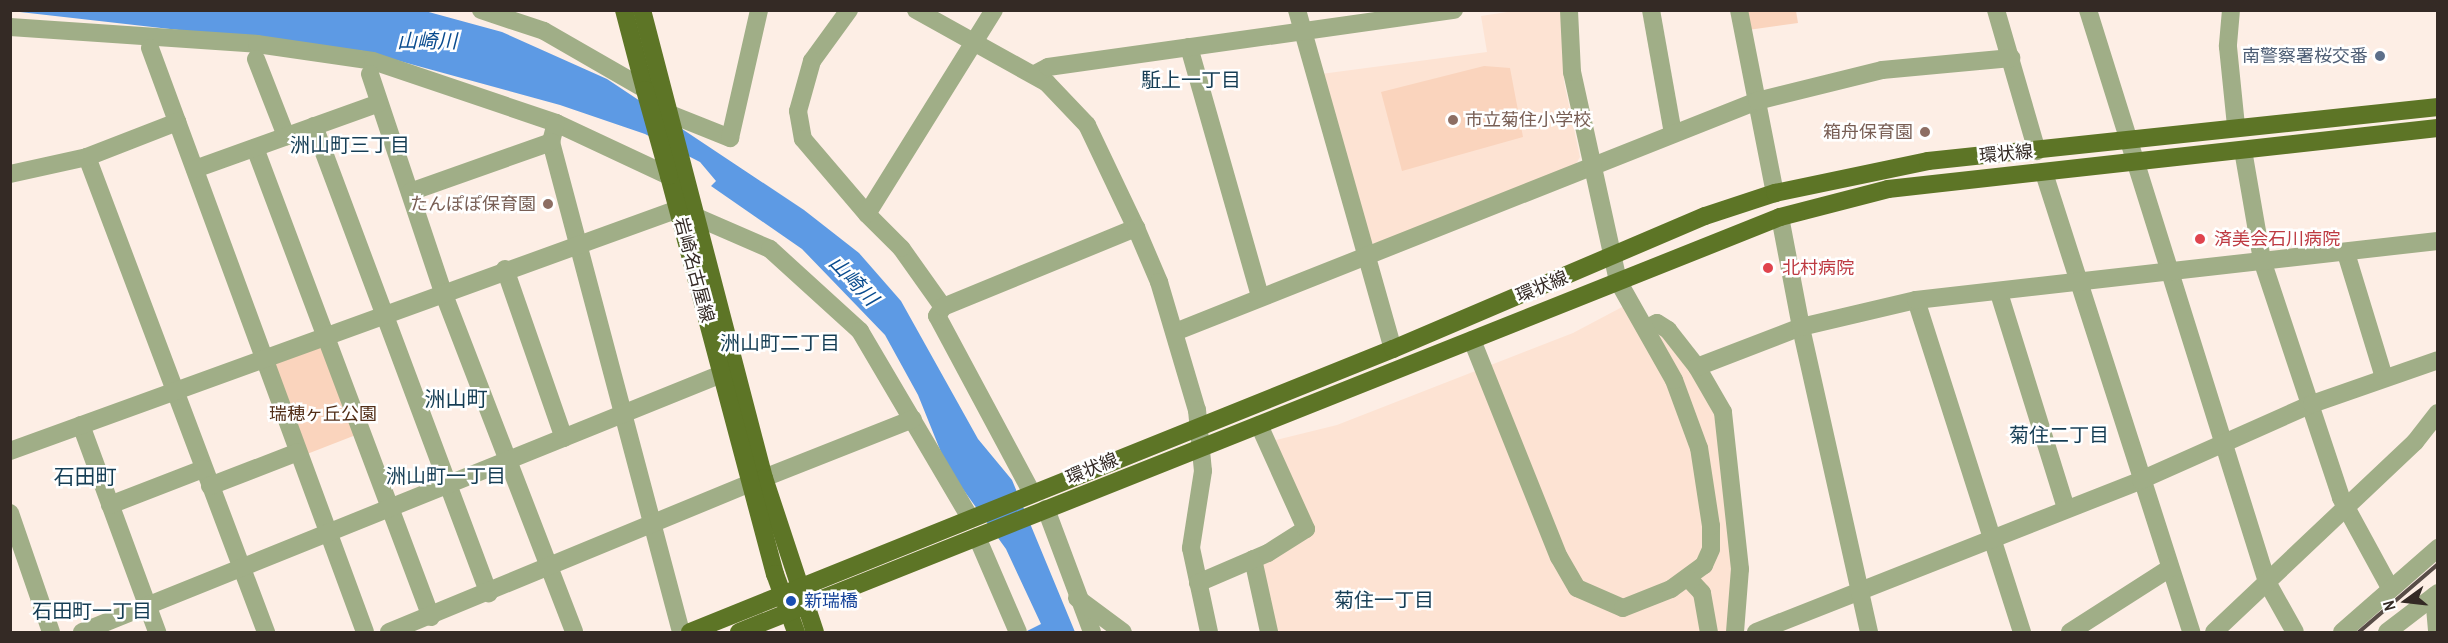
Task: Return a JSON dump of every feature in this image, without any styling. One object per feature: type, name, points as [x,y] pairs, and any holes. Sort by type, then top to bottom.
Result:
[{"type":"main road","name":"岩崎名古屋線","points":[[624,10],[722,374],[797,608],[796,633]]},
{"type":"main road","name":"岩崎名古屋線","points":[[642,10],[697,216],[757,480]]},
{"type":"main road","name":"環状線","points":[[690,633],[1393,349],[1616,257],[1705,216],[1775,193],[1873,168],[2128,141],[2236,126],[2438,107]]},
{"type":"main road","name":"環状線","points":[[739,633],[1780,217],[1888,189],[2438,128]]},
{"type":"main road","points":[[797,608],[815,633]]},
{"type":"street","points":[[481,10],[513,16],[645,89]]},
{"type":"street","points":[[670,114],[730,138],[759,10]]},
{"type":"street","points":[[849,10],[812,61],[798,111],[807,146],[867,214],[901,248],[943,308]]},
{"type":"street","points":[[916,10],[973,43],[1035,74],[1087,125],[1136,228],[1175,333],[1198,427],[1203,471],[1191,548],[1209,633]]},
{"type":"street","points":[[867,214],[994,10]]},
{"type":"street","points":[[1297,10],[1300,32],[1393,349]]},
{"type":"street","points":[[1035,74],[1048,67],[1454,10]]},
{"type":"street","points":[[1472,340],[1559,557],[1577,588],[1623,608],[1689,579],[1711,549],[1707,483],[1684,401],[1647,327],[1618,282],[1616,257],[1591,166],[1572,72],[1569,10]]},
{"type":"street","points":[[1651,10],[1673,133]]},
{"type":"street","points":[[1739,10],[1775,193]]},
{"type":"street","points":[[1996,10],[2037,151]]},
{"type":"street","points":[[2088,10],[2267,582],[2295,633]]},
{"type":"street","points":[[2231,10],[2228,47],[2236,126]]},
{"type":"street","points":[[10,27],[257,44],[373,61],[556,123],[669,176]]},
{"type":"street","points":[[1189,47],[1260,296]]},
{"type":"street","points":[[150,48],[365,633]]},
{"type":"street","points":[[1175,333],[1260,296],[1757,101],[1882,70],[2011,58]]},
{"type":"street","points":[[256,59],[286,136]]},
{"type":"street","points":[[370,74],[443,292],[552,567],[574,633]]},
{"type":"street","points":[[195,169],[380,103]]},
{"type":"street","points":[[10,174],[87,157],[177,122]]},
{"type":"street","points":[[556,123],[551,142],[681,633]]},
{"type":"street","points":[[314,126],[382,314],[489,593]]},
{"type":"street","points":[[410,192],[551,142]]},
{"type":"street","points":[[255,148],[431,617]]},
{"type":"street","points":[[2243,150],[2262,260],[2346,508],[2389,586]]},
{"type":"street","points":[[87,157],[266,633]]},
{"type":"street","points":[[2044,173],[2191,633]]},
{"type":"street","points":[[10,451],[578,242],[678,209],[770,249],[801,272],[860,331],[973,517]]},
{"type":"street","points":[[1780,217],[1801,327],[1863,592],[1869,633]]},
{"type":"street","points":[[1032,493],[937,316],[943,308],[1136,228]]},
{"type":"street","points":[[1697,367],[1801,327],[1916,300],[2000,293],[2170,270],[2346,253],[2438,241]]},
{"type":"street","points":[[2346,253],[2384,377]]},
{"type":"street","points":[[504,269],[564,438]]},
{"type":"street","points":[[2000,293],[2066,508]]},
{"type":"street","points":[[1916,300],[2022,633]]},
{"type":"street","points":[[1647,327],[1658,323],[1668,330],[1697,367],[1723,412],[1740,569],[1735,633]]},
{"type":"street","points":[[1756,633],[2141,480],[2223,441],[2312,404],[2438,360]]},
{"type":"street","points":[[82,633],[240,567],[722,374]]},
{"type":"street","points":[[2214,633],[2346,508],[2438,413]]},
{"type":"street","points":[[389,633],[552,567],[651,523],[913,419]]},
{"type":"street","points":[[81,425],[156,633]]},
{"type":"street","points":[[1198,583],[1253,559],[1306,529],[1259,425]]},
{"type":"street","points":[[110,505],[298,452]]},
{"type":"street","points":[[1040,512],[1092,633]]},
{"type":"street","points":[[10,513],[51,633]]},
{"type":"street","points":[[979,536],[1018,633]]},
{"type":"street","points":[[2342,633],[2389,586],[2438,548]]},
{"type":"street","points":[[1253,559],[1269,633]]},
{"type":"street","points":[[2070,633],[2170,568]]},
{"type":"street","points":[[1689,579],[1702,593],[1709,633]]},
{"type":"street","points":[[2387,633],[2436,594]]},
{"type":"street","points":[[2436,594],[2437,633]]},
{"type":"street","points":[[1076,597],[1123,633]]},
{"type":"shaded area","name":"市立菊住小学校","points":[[1514,11],[1562,11],[1564,82],[1580,157],[1576,164],[1378,246],[1368,241],[1321,74],[1487,52],[1481,16]]},
{"type":"shaded area","points":[[1624,306],[1663,332],[1714,409],[1732,559],[1730,632],[1274,632],[1260,566],[1309,537],[1272,441],[1337,425],[1573,333]]},
{"type":"green space","points":[[1744,11],[1796,11],[1798,23],[1748,30]]},
{"type":"green space","points":[[1484,66],[1510,68],[1523,137],[1402,171],[1381,92]]},
{"type":"green space","name":"瑞穂ヶ丘公園","points":[[325,339],[361,433],[307,454],[272,359]]},
{"type":"water","name":"山崎川","points":[[11,11],[425,11],[502,32],[607,79],[804,210],[859,253],[901,301],[978,439],[1012,480],[1075,632],[1025,632],[1041,624],[1006,549],[947,467],[918,395],[885,335],[802,249],[711,186],[716,181],[700,162],[645,134],[560,105],[363,51]]},
{"type":"railway","points":[[2359,632],[2438,564]]},
{"type":"place","name":"南警察署桜交番","points":[[2380,56]]},
{"type":"place","name":"市立菊住小学校","points":[[1453,120]]},
{"type":"place","name":"箱舟保育園","points":[[1925,132]]},
{"type":"place","name":"たんぽぽ保育園","points":[[548,204]]},
{"type":"place","name":"済美会石川病院","points":[[2200,239]]},
{"type":"place","name":"北村病院","points":[[1768,268]]},
{"type":"place","name":"新瑞橋","points":[[791,601]]},
{"type":"district","name":"駈上一丁目","points":[[1191,79]]},
{"type":"district","name":"洲山町三丁目","points":[[350,144]]},
{"type":"district","name":"洲山町二丁目","points":[[780,342]]},
{"type":"district","name":"洲山町","points":[[456,399]]},
{"type":"district","name":"菊住二丁目","points":[[2059,434]]},
{"type":"district","name":"洲山町一丁目","points":[[446,475]]},
{"type":"district","name":"石田町","points":[[85,477]]},
{"type":"district","name":"菊住一丁目","points":[[1384,599]]},
{"type":"district","name":"石田町一丁目","points":[[92,610]]}]
